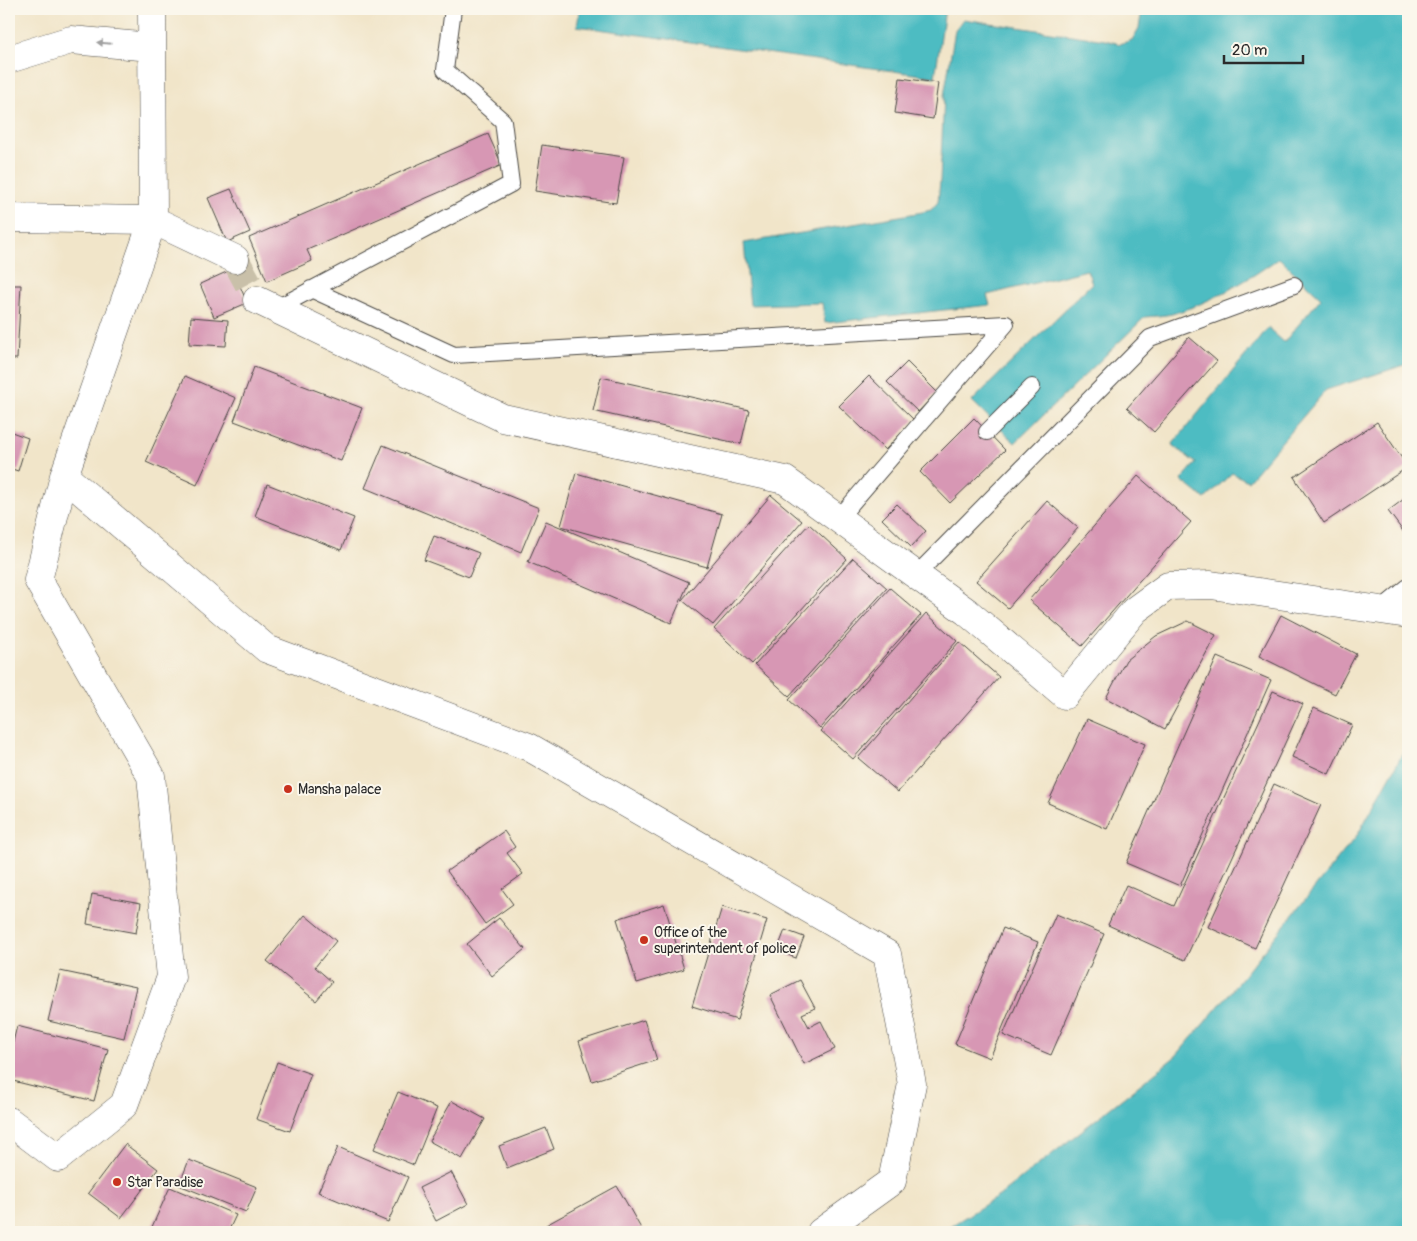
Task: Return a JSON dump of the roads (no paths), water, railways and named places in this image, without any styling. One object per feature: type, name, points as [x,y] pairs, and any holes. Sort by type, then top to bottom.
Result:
[{"type":"street","points":[[9,1121],[58,1158],[124,1105],[171,977],[150,776],[38,580],[64,476],[153,220],[152,9]]},
{"type":"street","points":[[9,59],[72,40],[152,47]]},
{"type":"street","points":[[9,218],[153,220],[235,259]]},
{"type":"street","points":[[266,304],[503,418],[785,480],[967,612],[1065,695],[1135,610],[1168,586],[1211,585],[1408,614]]},
{"type":"street","points":[[64,476],[267,649],[530,747],[887,954],[912,1084],[892,1182],[821,1232]]},
{"type":"lane","points":[[266,304],[311,290],[511,184],[503,120],[445,70],[453,9]]},
{"type":"lane","points":[[916,576],[1150,338],[1294,285]]},
{"type":"lane","points":[[311,290],[454,355],[1006,324],[838,519]]},
{"type":"lane","points":[[987,432],[1032,386]]},
{"type":"lane","points":[[1380,610],[1408,587]]},
{"type":"water","points":[[580,9],[945,9],[935,77],[577,26]]},
{"type":"water","points":[[1142,9],[1408,9],[1408,364],[1326,390],[1248,481],[1232,473],[1205,499],[1181,480],[1196,463],[1172,445],[1268,328],[1284,342],[1321,298],[1279,258],[1214,298],[1172,314],[1145,317],[1015,443],[972,401],[1092,283],[1087,270],[987,295],[990,305],[825,323],[822,303],[750,305],[744,243],[923,212],[931,210],[938,202],[944,96],[955,30],[963,19],[1105,40],[1120,44],[1132,40],[1139,28]]},
{"type":"water","points":[[1408,744],[1408,1232],[941,1232],[999,1196],[1176,1056],[1228,995],[1358,834]]},
{"type":"tunnel","points":[[235,259],[257,300]]},
{"type":"place","name":"Mansha palace","points":[[288,789]]},
{"type":"place","name":"Office of the superintendent of police","points":[[644,940]]},
{"type":"place","name":"Star Paradise","points":[[117,1182]]}]
